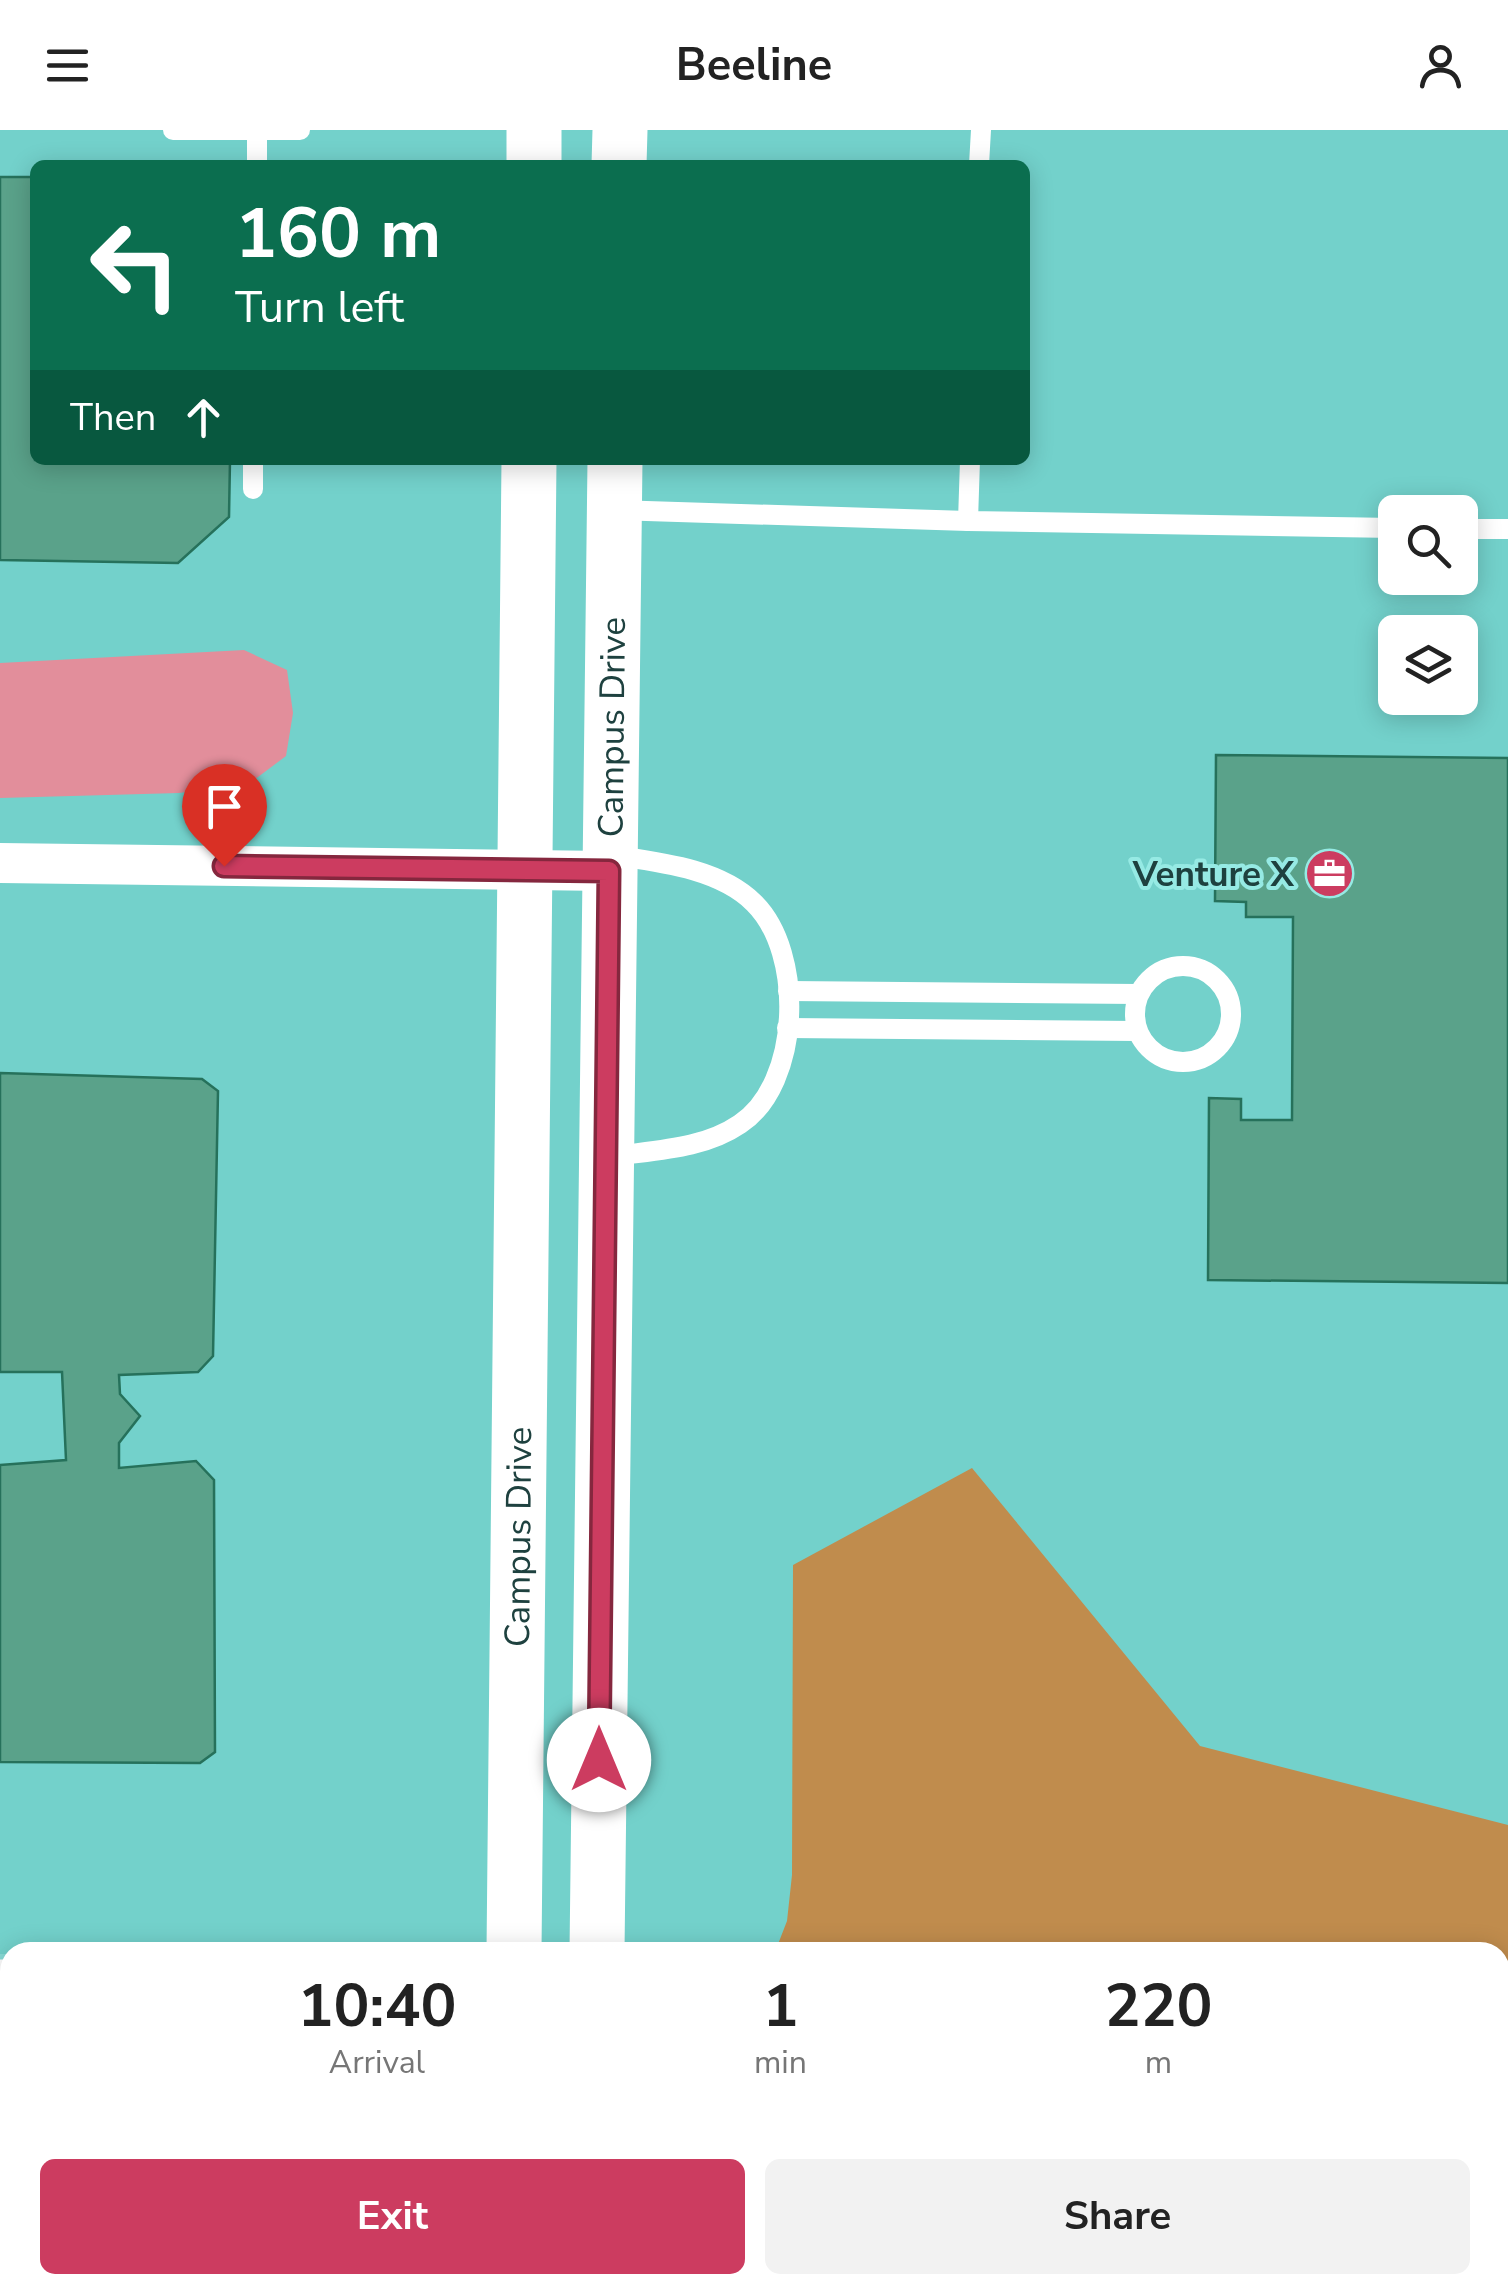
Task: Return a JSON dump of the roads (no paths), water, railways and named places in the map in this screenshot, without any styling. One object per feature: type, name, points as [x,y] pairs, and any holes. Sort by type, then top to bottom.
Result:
[{"type":"street","points":[[534,130],[534,160]]},
{"type":"street","points":[[619,160],[620,130]]},
{"type":"street","name":"Campus Drive","points":[[514,1942],[530,465]]},
{"type":"street","name":"Campus Drive","points":[[597,1942],[614,485]]},
{"type":"street","points":[[0,863],[524,869],[609,863]]},
{"type":"lane","points":[[173,130],[300,130]]},
{"type":"lane","points":[[980,130],[980,160]]},
{"type":"lane","points":[[257,160],[258,133]]},
{"type":"lane","points":[[253,465],[253,489]]},
{"type":"lane","points":[[968,521],[970,465]]},
{"type":"lane","points":[[614,485],[968,521],[1378,528]]},
{"type":"lane","points":[[1478,529],[1508,529]]},
{"type":"lane","points":[[604,1158],[704,1143],[742,1124],[767,1099],[783,1065],[788,991],[786,967],[755,903],[720,880],[665,864],[609,863]]},
{"type":"lane","points":[[1185,964],[1203,969],[1219,980],[1229,996],[1232,1015],[1228,1034],[1217,1050],[1200,1060],[1164,1058],[1148,1048],[1137,1031],[1134,1012],[1138,994],[1150,978],[1166,968],[1185,964]]},
{"type":"lane","points":[[788,991],[1138,994]]},
{"type":"lane","points":[[787,1028],[1137,1031]]},
{"type":"place","name":"Venture X","points":[[1329,874]]}]
